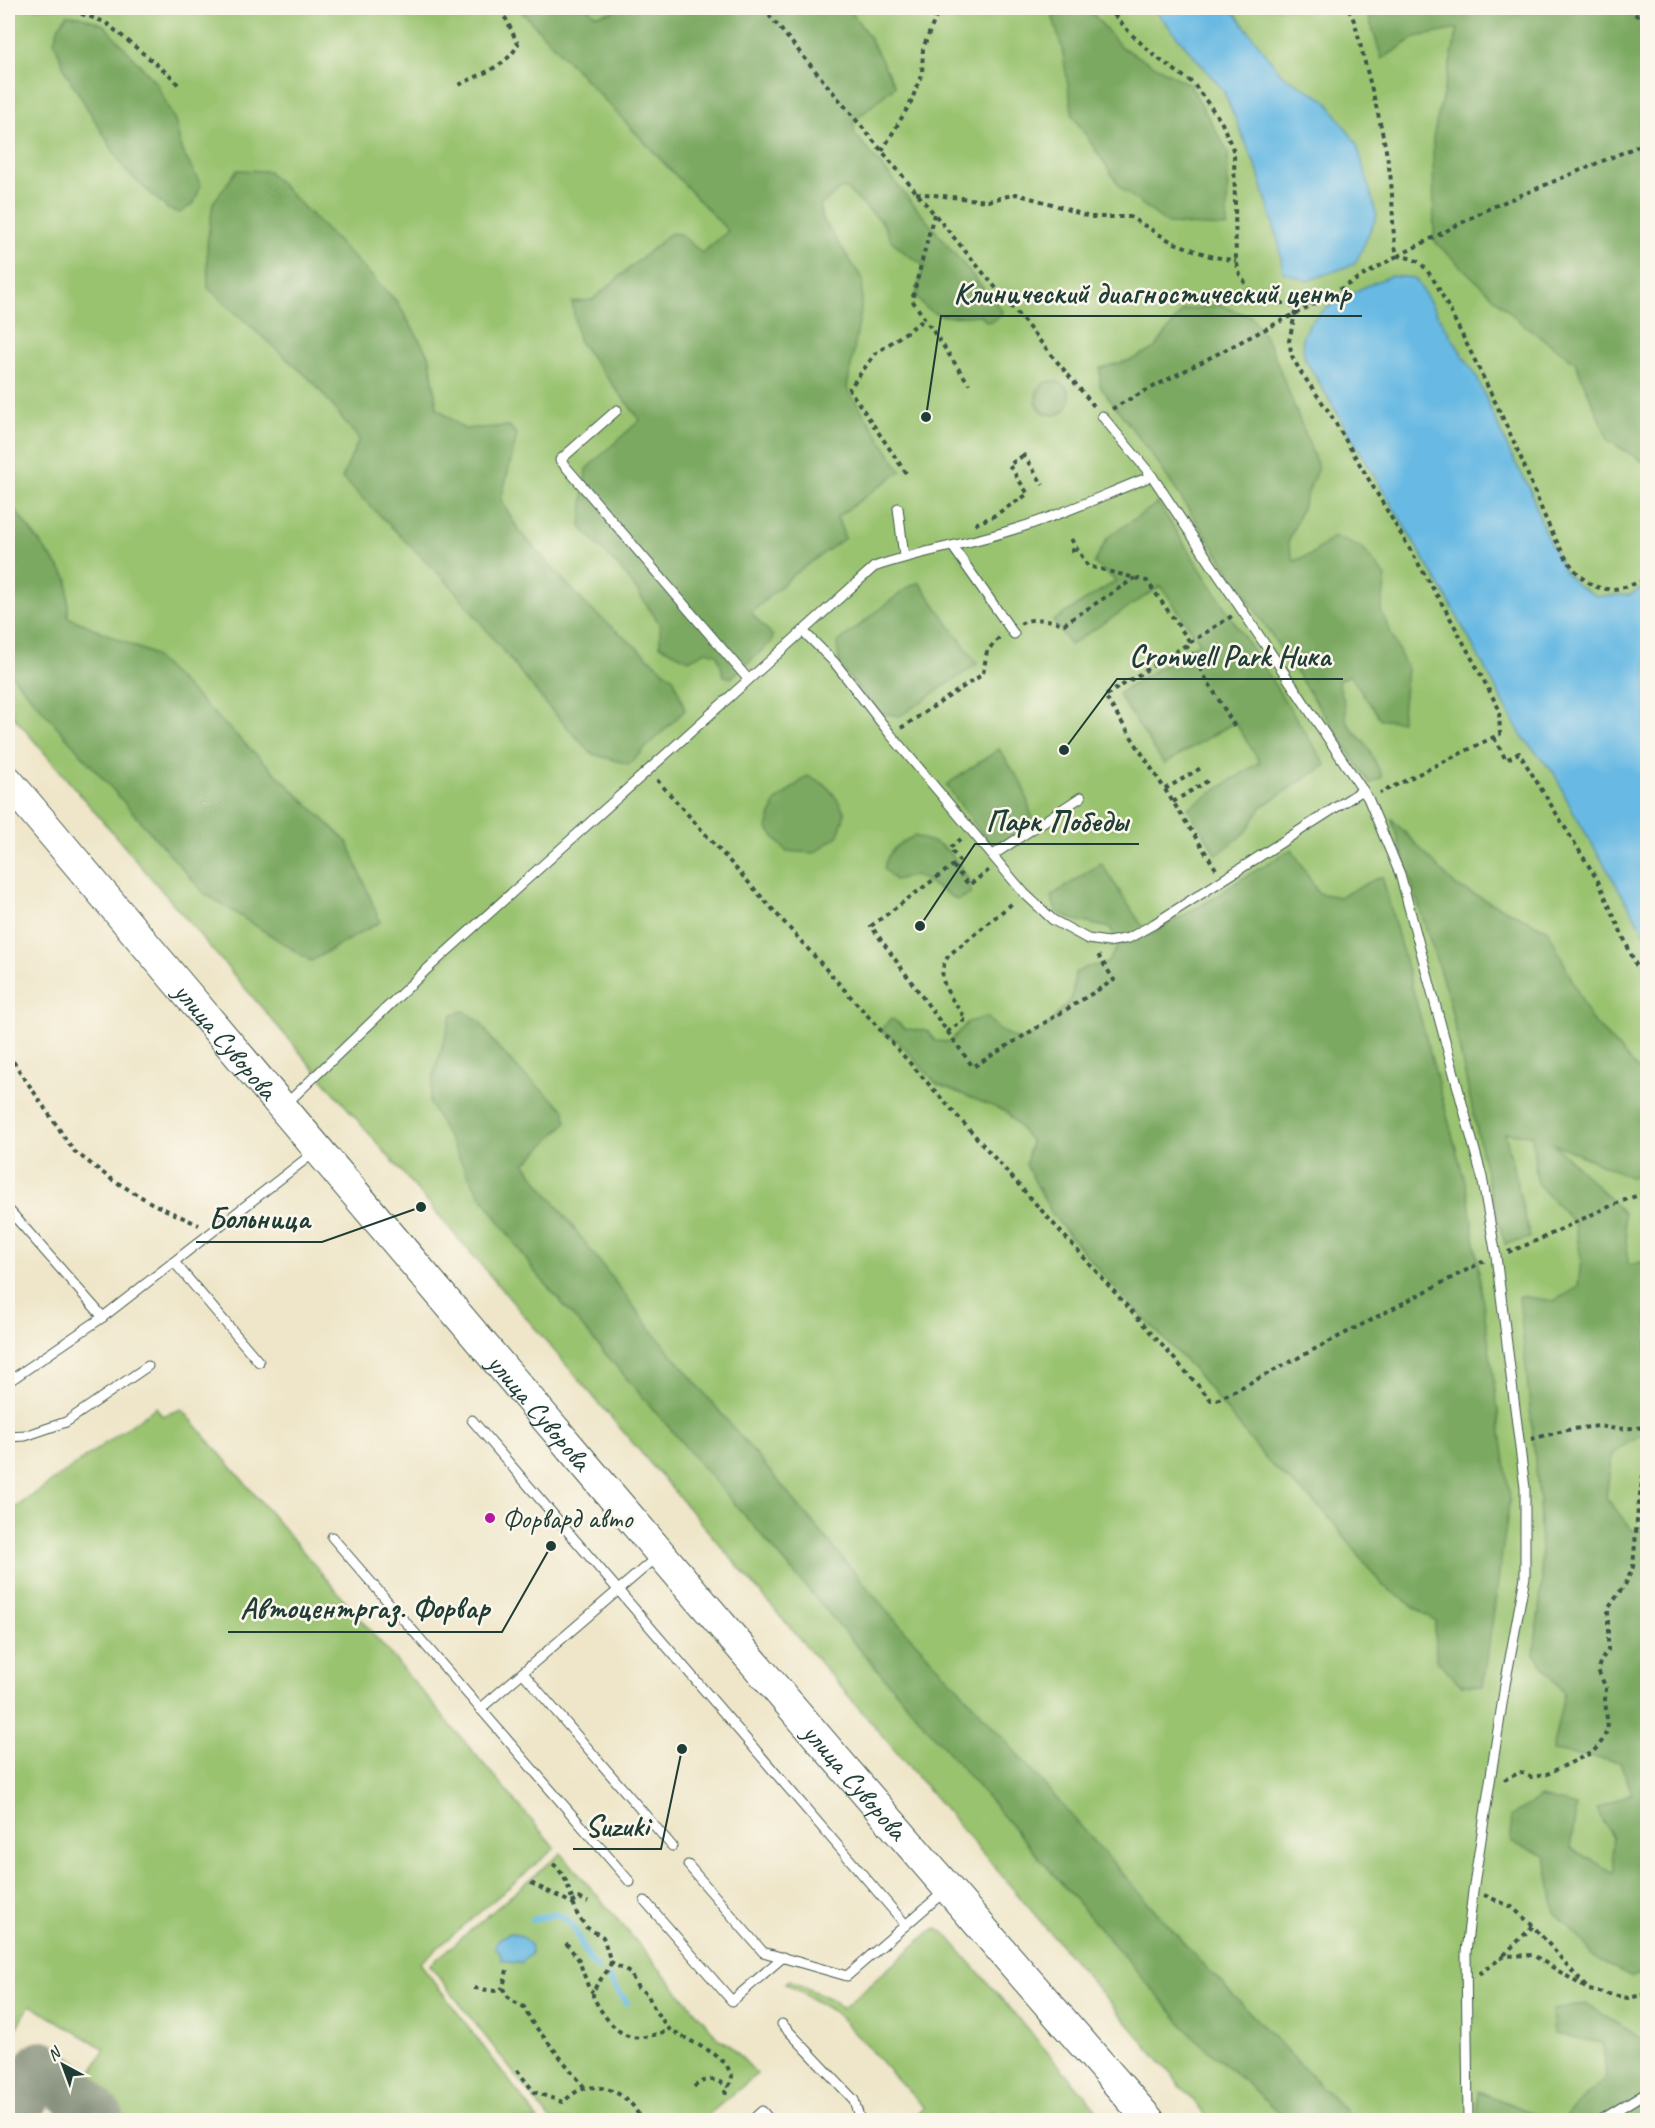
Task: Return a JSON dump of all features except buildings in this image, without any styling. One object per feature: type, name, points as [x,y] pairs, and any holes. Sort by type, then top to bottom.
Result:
[{"type":"main road","name":"улица Суворова","points":[[8,781],[282,1108],[1141,2116]]},
{"type":"lane","points":[[617,410],[560,460],[748,679]]},
{"type":"lane","points":[[1102,416],[1152,476],[1365,794],[1400,874],[1482,1177],[1496,1256],[1525,1488],[1525,1577],[1505,1685],[1473,1891],[1466,1952],[1468,2121]]},
{"type":"lane","points":[[282,1108],[424,971],[874,567],[904,557],[953,547],[1018,529],[1152,476]]},
{"type":"lane","points":[[898,508],[904,557]]},
{"type":"lane","points":[[953,547],[1013,632]]},
{"type":"lane","points":[[803,631],[835,663],[891,735],[1024,893],[1053,920],[1088,939],[1108,942],[1129,938],[1365,794]]},
{"type":"lane","points":[[996,859],[1081,797]]},
{"type":"lane","points":[[8,1382],[103,1317],[318,1150]]},
{"type":"lane","points":[[8,1209],[103,1317]]},
{"type":"lane","points":[[174,1262],[259,1362]]},
{"type":"lane","points":[[8,1437],[25,1436],[66,1422],[148,1366]]},
{"type":"lane","points":[[472,1420],[906,1925]]},
{"type":"lane","points":[[333,1537],[630,1882]]},
{"type":"lane","points":[[480,1709],[661,1554]]},
{"type":"lane","points":[[523,1673],[672,1846]]},
{"type":"lane","points":[[688,1864],[763,1952],[846,1976],[948,1888]]},
{"type":"lane","points":[[645,1901],[732,2001],[783,1957]]},
{"type":"lane","points":[[782,2024],[854,2100],[861,2121]]},
{"type":"lane","points":[[1601,2121],[1647,2091]]},
{"type":"lane","points":[[752,2121],[762,2111],[770,2121]]},
{"type":"path","points":[[64,8],[105,22],[173,78],[179,86]]},
{"type":"path","points":[[459,85],[513,55],[518,44],[506,19],[497,8]]},
{"type":"path","points":[[763,8],[1102,416],[1124,402],[1296,314],[1397,256],[1490,208],[1647,142]]},
{"type":"path","points":[[882,151],[911,102],[922,74],[923,48],[938,12],[942,8]]},
{"type":"path","points":[[1108,8],[1131,34],[1193,83],[1221,121],[1234,152],[1236,261],[1240,275],[1249,289],[1266,300],[1316,303]]},
{"type":"path","points":[[1348,8],[1355,23],[1387,156],[1393,238],[1397,256]]},
{"type":"path","points":[[1628,8],[1647,25]]},
{"type":"path","points":[[916,193],[988,201],[1016,194],[1089,217],[1130,217],[1172,242],[1210,256],[1236,261]]},
{"type":"path","points":[[933,214],[912,300],[969,384]]},
{"type":"path","points":[[1397,256],[1410,257],[1421,262],[1437,285],[1566,558],[1580,576],[1596,587],[1616,589],[1647,578]]},
{"type":"path","points":[[1291,303],[1296,314],[1289,341],[1292,356],[1299,371],[1329,412],[1448,614],[1499,709],[1500,734],[1494,738],[1365,794]]},
{"type":"path","points":[[906,473],[849,388],[875,354],[925,319]]},
{"type":"path","points":[[972,525],[992,517],[1028,494],[1009,465],[1023,454],[1043,485]]},
{"type":"path","points":[[1071,539],[1088,566],[1147,581],[1188,644],[1235,727]]},
{"type":"path","points":[[1071,551],[1077,548]]},
{"type":"path","points":[[891,735],[983,674],[987,651],[998,638],[1013,632],[1027,620],[1043,619],[1064,624],[1135,578]]},
{"type":"path","points":[[1223,880],[1105,696],[1241,610]]},
{"type":"path","points":[[1494,738],[1506,760],[1519,753],[1598,881],[1647,985]]},
{"type":"path","points":[[1165,789],[1202,768]]},
{"type":"path","points":[[647,771],[1211,1400],[1217,1400],[1496,1256],[1534,1242],[1626,1198],[1647,1192]]},
{"type":"path","points":[[1173,802],[1209,780]]},
{"type":"path","points":[[972,830],[950,848],[959,861],[871,926],[973,1067],[1114,980],[1088,939]]},
{"type":"path","points":[[953,866],[969,885],[996,859]]},
{"type":"path","points":[[947,1032],[966,1019],[946,989],[942,965],[949,955],[1024,893]]},
{"type":"path","points":[[8,1054],[74,1151],[111,1179],[153,1204],[213,1232]]},
{"type":"path","points":[[1519,1442],[1572,1429],[1599,1426],[1617,1429],[1647,1427]]},
{"type":"path","points":[[1487,1800],[1504,1779],[1521,1772],[1531,1777],[1545,1775],[1593,1752],[1608,1730],[1606,1688],[1598,1670],[1608,1650],[1608,1609],[1626,1583],[1633,1567],[1638,1509],[1647,1463]]},
{"type":"path","points":[[553,1864],[566,1881],[576,1914],[586,1927],[603,1937],[611,1962],[610,1969],[593,1993]]},
{"type":"path","points":[[531,1883],[572,1903]]},
{"type":"path","points":[[1473,1891],[1512,1907],[1533,1926],[1589,1990]]},
{"type":"path","points":[[572,1903],[579,1898],[588,1902]]},
{"type":"path","points":[[1465,1984],[1504,1956],[1533,1926]]},
{"type":"path","points":[[566,1943],[579,1960],[596,2002],[624,2034],[633,2037],[670,2030]]},
{"type":"path","points":[[1504,1956],[1533,1955],[1589,1990],[1628,1998],[1647,1995]]},
{"type":"path","points":[[611,1962],[630,1973],[638,1988],[646,1994],[670,2030],[706,2048],[726,2064],[732,2076],[725,2092],[728,2096]]},
{"type":"path","points":[[507,1970],[503,1988],[511,2000],[524,2007],[531,2021],[585,2088]]},
{"type":"path","points":[[474,1988],[495,1991],[503,1988]]},
{"type":"path","points":[[517,2070],[534,2092],[562,2102],[585,2088],[615,2092],[631,2104],[640,2121]]},
{"type":"path","points":[[694,2087],[712,2079],[721,2081],[728,2087]]},
{"type":"green space","points":[[8,8],[1647,8],[1647,2120],[1210,2120],[8,710]]},
{"type":"green space","points":[[518,8],[587,8],[596,15],[613,12],[614,8],[848,8],[868,35],[895,86],[854,121],[854,133],[1002,311],[1001,315],[987,322],[980,315],[952,317],[928,310],[916,295],[924,265],[906,254],[891,240],[882,222],[846,189],[840,189],[820,206],[822,218],[863,280],[861,311],[847,388],[901,471],[837,517],[845,538],[793,575],[751,613],[773,636],[772,641],[731,678],[724,676],[717,654],[706,651],[689,660],[660,646],[660,624],[626,575],[581,527],[586,469],[640,420],[578,340],[572,302],[592,300],[671,233],[680,234],[702,253],[728,231]]},
{"type":"green space","points":[[1050,8],[1088,8],[1121,47],[1190,85],[1228,152],[1227,227],[1168,224],[1121,188],[1073,116],[1062,48]]},
{"type":"green space","points":[[1366,8],[1647,8],[1647,464],[1609,441],[1575,362],[1520,322],[1434,241],[1433,137],[1458,29],[1416,37],[1382,59]]},
{"type":"green space","points":[[67,15],[80,16],[104,25],[156,83],[176,123],[181,149],[201,185],[194,203],[180,213],[168,209],[125,170],[66,73],[54,41],[59,26]]},
{"type":"green space","points":[[237,170],[268,171],[397,302],[430,358],[437,408],[464,429],[509,426],[517,435],[501,500],[519,531],[587,606],[674,679],[685,710],[629,764],[592,754],[546,704],[452,587],[342,478],[359,439],[314,383],[208,288],[207,245],[213,203]]},
{"type":"green space","points":[[1220,305],[1252,317],[1271,347],[1318,467],[1288,543],[1294,561],[1312,554],[1334,536],[1362,548],[1386,577],[1381,611],[1407,669],[1401,721],[1381,720],[1350,675],[1338,681],[1347,723],[1368,747],[1382,777],[1370,784],[1158,463],[1100,386],[1100,368],[1131,360],[1155,348],[1183,310]]},
{"type":"green space","points":[[1053,381],[1065,386],[1070,398],[1065,410],[1053,415],[1041,410],[1036,398],[1041,386]]},
{"type":"green space","points":[[8,501],[68,579],[68,617],[152,654],[348,843],[380,922],[311,961],[204,893],[8,671]]},
{"type":"green space","points":[[1158,503],[1326,765],[1262,806],[1246,832],[1217,855],[1188,808],[1260,762],[1235,722],[1164,764],[1118,694],[1200,642],[1161,586],[1070,645],[1053,621],[1116,581],[1094,563],[1108,537]]},
{"type":"green space","points":[[919,582],[977,664],[900,716],[880,713],[840,667],[837,643],[907,588]]},
{"type":"green space","points":[[999,749],[1023,785],[1034,825],[994,850],[946,785]]},
{"type":"green space","points":[[807,776],[826,786],[845,813],[838,836],[814,853],[786,851],[767,828],[775,802]]},
{"type":"green space","points":[[1391,818],[1456,886],[1548,930],[1591,1019],[1647,1079],[1647,1172],[1630,1177],[1553,1143],[1624,1213],[1628,1265],[1647,1261],[1647,1430],[1612,1454],[1606,1497],[1632,1530],[1647,1530],[1648,1971],[1632,1977],[1595,1958],[1555,1913],[1546,1856],[1512,1843],[1510,1817],[1540,1797],[1577,1806],[1570,1848],[1614,1873],[1613,1837],[1596,1809],[1632,1793],[1620,1762],[1552,1751],[1564,1693],[1534,1654],[1542,1583],[1539,1501],[1519,1296],[1554,1301],[1578,1287],[1581,1259],[1575,1224],[1537,1183],[1532,1135],[1505,1133],[1530,1238],[1505,1244],[1489,1187],[1449,1000]]},
{"type":"green space","points":[[915,836],[938,844],[949,853],[965,873],[969,881],[970,894],[957,900],[916,875],[895,880],[884,869],[894,848]]},
{"type":"green space","points":[[1292,849],[1318,893],[1339,897],[1382,876],[1468,1193],[1510,1498],[1483,1686],[1461,1685],[1436,1659],[1435,1621],[1382,1585],[1324,1511],[1269,1463],[1195,1371],[1110,1283],[1054,1217],[1026,1165],[1031,1142],[1007,1112],[937,1084],[899,1042],[881,1030],[891,1018],[906,1029],[928,1031],[935,1041],[950,1042],[968,1022],[987,1017],[999,1030],[1020,1041],[1044,1030],[1072,998],[1075,973],[1087,967],[1107,963],[1119,945],[1110,928],[1071,919],[1056,911],[1051,896],[1101,863],[1148,935],[1213,899]]},
{"type":"green space","points":[[465,1011],[480,1022],[495,1044],[522,1073],[565,1110],[566,1123],[525,1164],[654,1333],[892,1617],[965,1695],[1198,1959],[1345,2111],[1350,2120],[1287,2120],[1190,2033],[535,1272],[475,1187],[429,1102],[435,1071],[452,1014]]},
{"type":"green space","points":[[156,1407],[162,1416],[182,1409],[555,1848],[420,1963],[539,2120],[111,2120],[94,2100],[85,2083],[105,2049],[30,2005],[8,2044],[8,1513]]},
{"type":"green space","points":[[561,1853],[719,2039],[729,2044],[757,2074],[702,2120],[550,2120],[430,1965]]},
{"type":"green space","points":[[937,1929],[944,1932],[1098,2111],[1096,2120],[1004,2120],[992,2110],[983,2120],[912,2120],[924,2108],[836,2013],[785,1983],[789,1980],[833,2000],[842,2009],[931,1931]]},
{"type":"green space","points":[[1586,2004],[1647,2042],[1647,2120],[1561,2120],[1606,2077],[1603,2043],[1554,2034],[1552,2010]]},
{"type":"green space","points":[[1478,2091],[1550,2120],[1478,2120]]},
{"type":"water","points":[[1153,8],[1231,8],[1282,75],[1326,100],[1357,144],[1377,216],[1355,264],[1307,281],[1283,272],[1279,244],[1257,169],[1223,90]]},
{"type":"water","points":[[1390,276],[1415,278],[1477,378],[1510,453],[1530,489],[1546,535],[1565,572],[1578,586],[1597,596],[1629,595],[1647,586],[1647,937],[1572,810],[1554,773],[1521,735],[1446,596],[1305,359],[1303,336],[1317,316],[1340,299]]},
{"type":"water","points":[[511,1933],[522,1937],[530,1945],[531,1954],[521,1963],[502,1960],[499,1950],[495,1949],[500,1939]]},
{"type":"waterway","points":[[532,1920],[556,1914],[565,1919],[572,1925],[586,1955],[598,1969]]},
{"type":"waterway","points":[[609,1978],[627,2003]]},
{"type":"taxiway","points":[[10,2120],[42,2067],[80,2098],[99,2120]]},
{"type":"place","name":"Клинический диагностический центр","points":[[926,417]]},
{"type":"place","name":"Cronwell Park Ника","points":[[1064,750]]},
{"type":"place","name":"Парк Победы","points":[[920,926]]},
{"type":"place","name":"Больница","points":[[421,1207]]},
{"type":"place","name":"Форвард авто","points":[[490,1518]]},
{"type":"place","name":"Автоцентргаз. Форвар","points":[[551,1546]]},
{"type":"place","name":"Suzuki","points":[[682,1749]]}]
